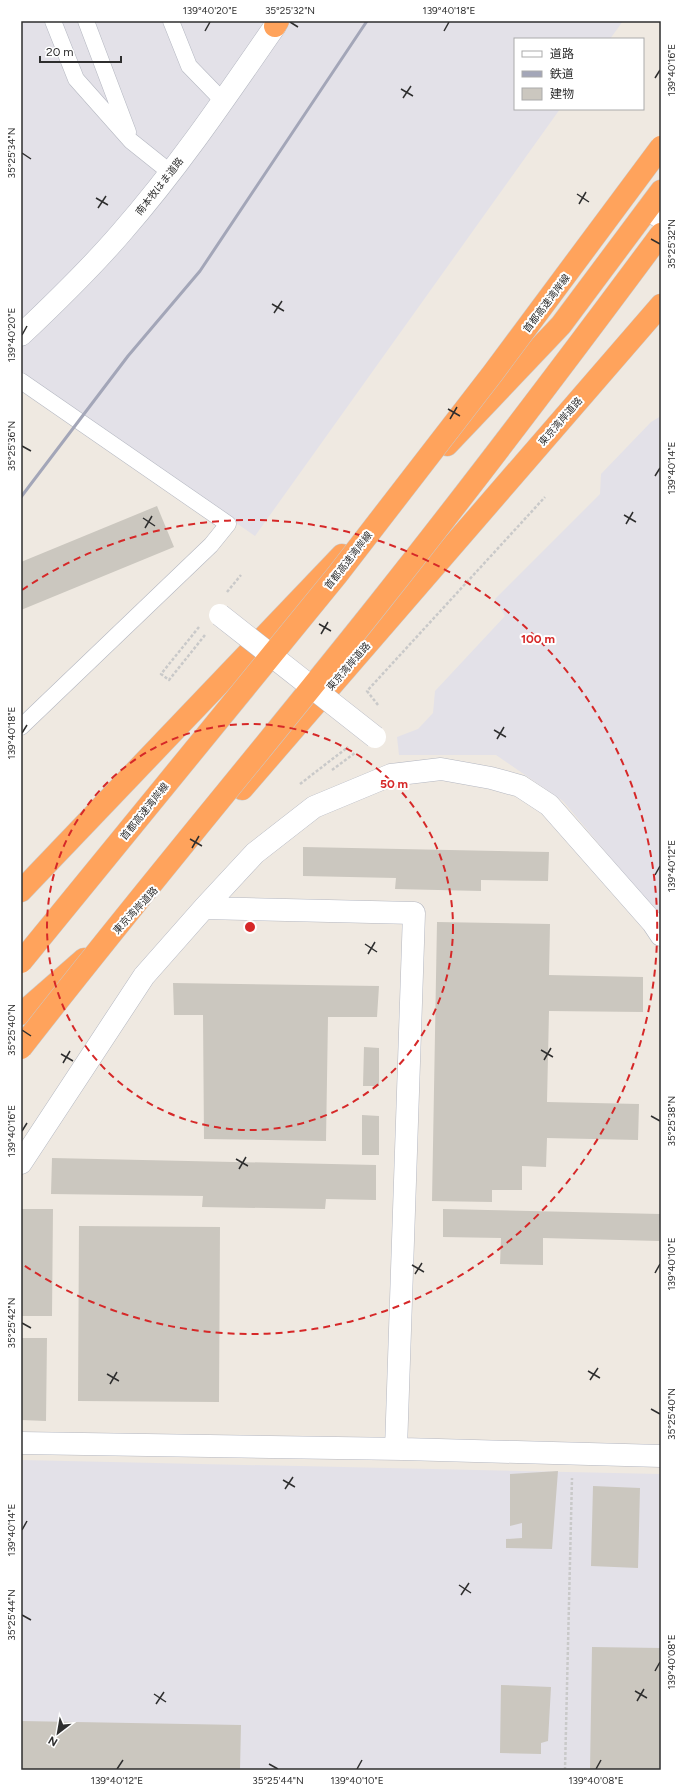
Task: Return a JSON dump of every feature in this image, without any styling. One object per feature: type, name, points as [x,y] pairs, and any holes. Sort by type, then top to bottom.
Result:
[{"type":"highway","name":"首都高速湾岸線","points":[[21,962],[337,575],[493,373],[661,147]]},
{"type":"highway","points":[[21,891],[561,325],[655,214],[661,191]]},
{"type":"highway","points":[[21,1048],[83,968],[379,603],[536,402],[661,234]]},
{"type":"highway","points":[[379,603],[661,294]]},
{"type":"highway","name":"東京湾岸道路","points":[[21,1014],[127,922],[661,305]]},
{"type":"street","name":"南本牧はま道路","points":[[21,335],[65,293],[121,234],[170,173],[223,101],[278,22]]},
{"type":"street","points":[[210,620],[375,738]]},
{"type":"street","points":[[21,1163],[144,976],[255,853],[314,807],[391,775],[441,769],[491,778],[520,786],[548,805],[653,923],[661,935]]},
{"type":"street","points":[[204,908],[414,913],[396,1449]]},
{"type":"street","points":[[21,1052],[127,922]]},
{"type":"street","points":[[21,1443],[396,1449],[661,1456]]},
{"type":"lane","points":[[53,21],[76,79],[131,141],[170,173]]},
{"type":"lane","points":[[86,21],[131,141]]},
{"type":"lane","points":[[171,21],[190,66],[223,101]]},
{"type":"lane","points":[[21,381],[228,524],[211,546],[21,727]]},
{"type":"path","points":[[379,707],[367,691],[545,497]]},
{"type":"path","points":[[226,593],[241,575]]},
{"type":"path","points":[[210,620],[169,680],[161,674],[210,620]]},
{"type":"path","points":[[326,775],[375,738]]},
{"type":"path","points":[[296,787],[350,746]]},
{"type":"path","points":[[566,1770],[572,1454]]},
{"type":"shaded area","points":[[21,21],[623,21],[611,38],[514,38],[514,110],[559,110],[255,536],[21,374]]},
{"type":"shaded area","points":[[661,416],[661,918],[563,801],[496,755],[399,755],[397,737],[418,729],[433,713],[435,691],[505,616],[495,599],[600,494],[601,474],[651,422]]},
{"type":"shaded area","points":[[21,1460],[661,1474],[661,1770],[21,1770]]},
{"type":"building","points":[[157,506],[174,547],[21,610],[21,562]]},
{"type":"building","points":[[303,847],[549,852],[548,881],[481,880],[481,891],[395,889],[396,878],[303,876]]},
{"type":"building","points":[[437,922],[550,924],[549,975],[643,977],[643,1012],[549,1011],[547,1102],[639,1104],[638,1140],[547,1138],[546,1167],[522,1166],[522,1190],[492,1190],[492,1202],[432,1201]]},
{"type":"building","points":[[173,983],[379,986],[377,1017],[328,1017],[326,1141],[204,1139],[203,1015],[174,1015]]},
{"type":"building","points":[[364,1047],[379,1048],[379,1086],[363,1086]]},
{"type":"building","points":[[362,1115],[379,1116],[379,1155],[362,1155]]},
{"type":"building","points":[[52,1158],[376,1165],[376,1200],[326,1199],[325,1209],[202,1207],[203,1196],[51,1194]]},
{"type":"building","points":[[21,1209],[53,1209],[52,1316],[21,1316]]},
{"type":"building","points":[[443,1209],[660,1214],[659,1241],[543,1238],[543,1265],[500,1264],[501,1238],[443,1237]]},
{"type":"building","points":[[79,1226],[220,1227],[219,1402],[78,1401]]},
{"type":"building","points":[[21,1338],[47,1338],[46,1421],[21,1420]]},
{"type":"building","points":[[558,1471],[552,1549],[506,1548],[506,1539],[522,1538],[522,1523],[510,1526],[510,1474]]},
{"type":"building","points":[[593,1486],[640,1488],[638,1568],[591,1566]]},
{"type":"building","points":[[592,1647],[661,1648],[661,1770],[590,1770]]},
{"type":"building","points":[[501,1685],[551,1687],[548,1741],[541,1743],[541,1754],[500,1753]]},
{"type":"building","points":[[21,1721],[241,1725],[240,1770],[21,1770]]},
{"type":"railway","points":[[21,497],[128,356],[200,271],[367,21]]}]
